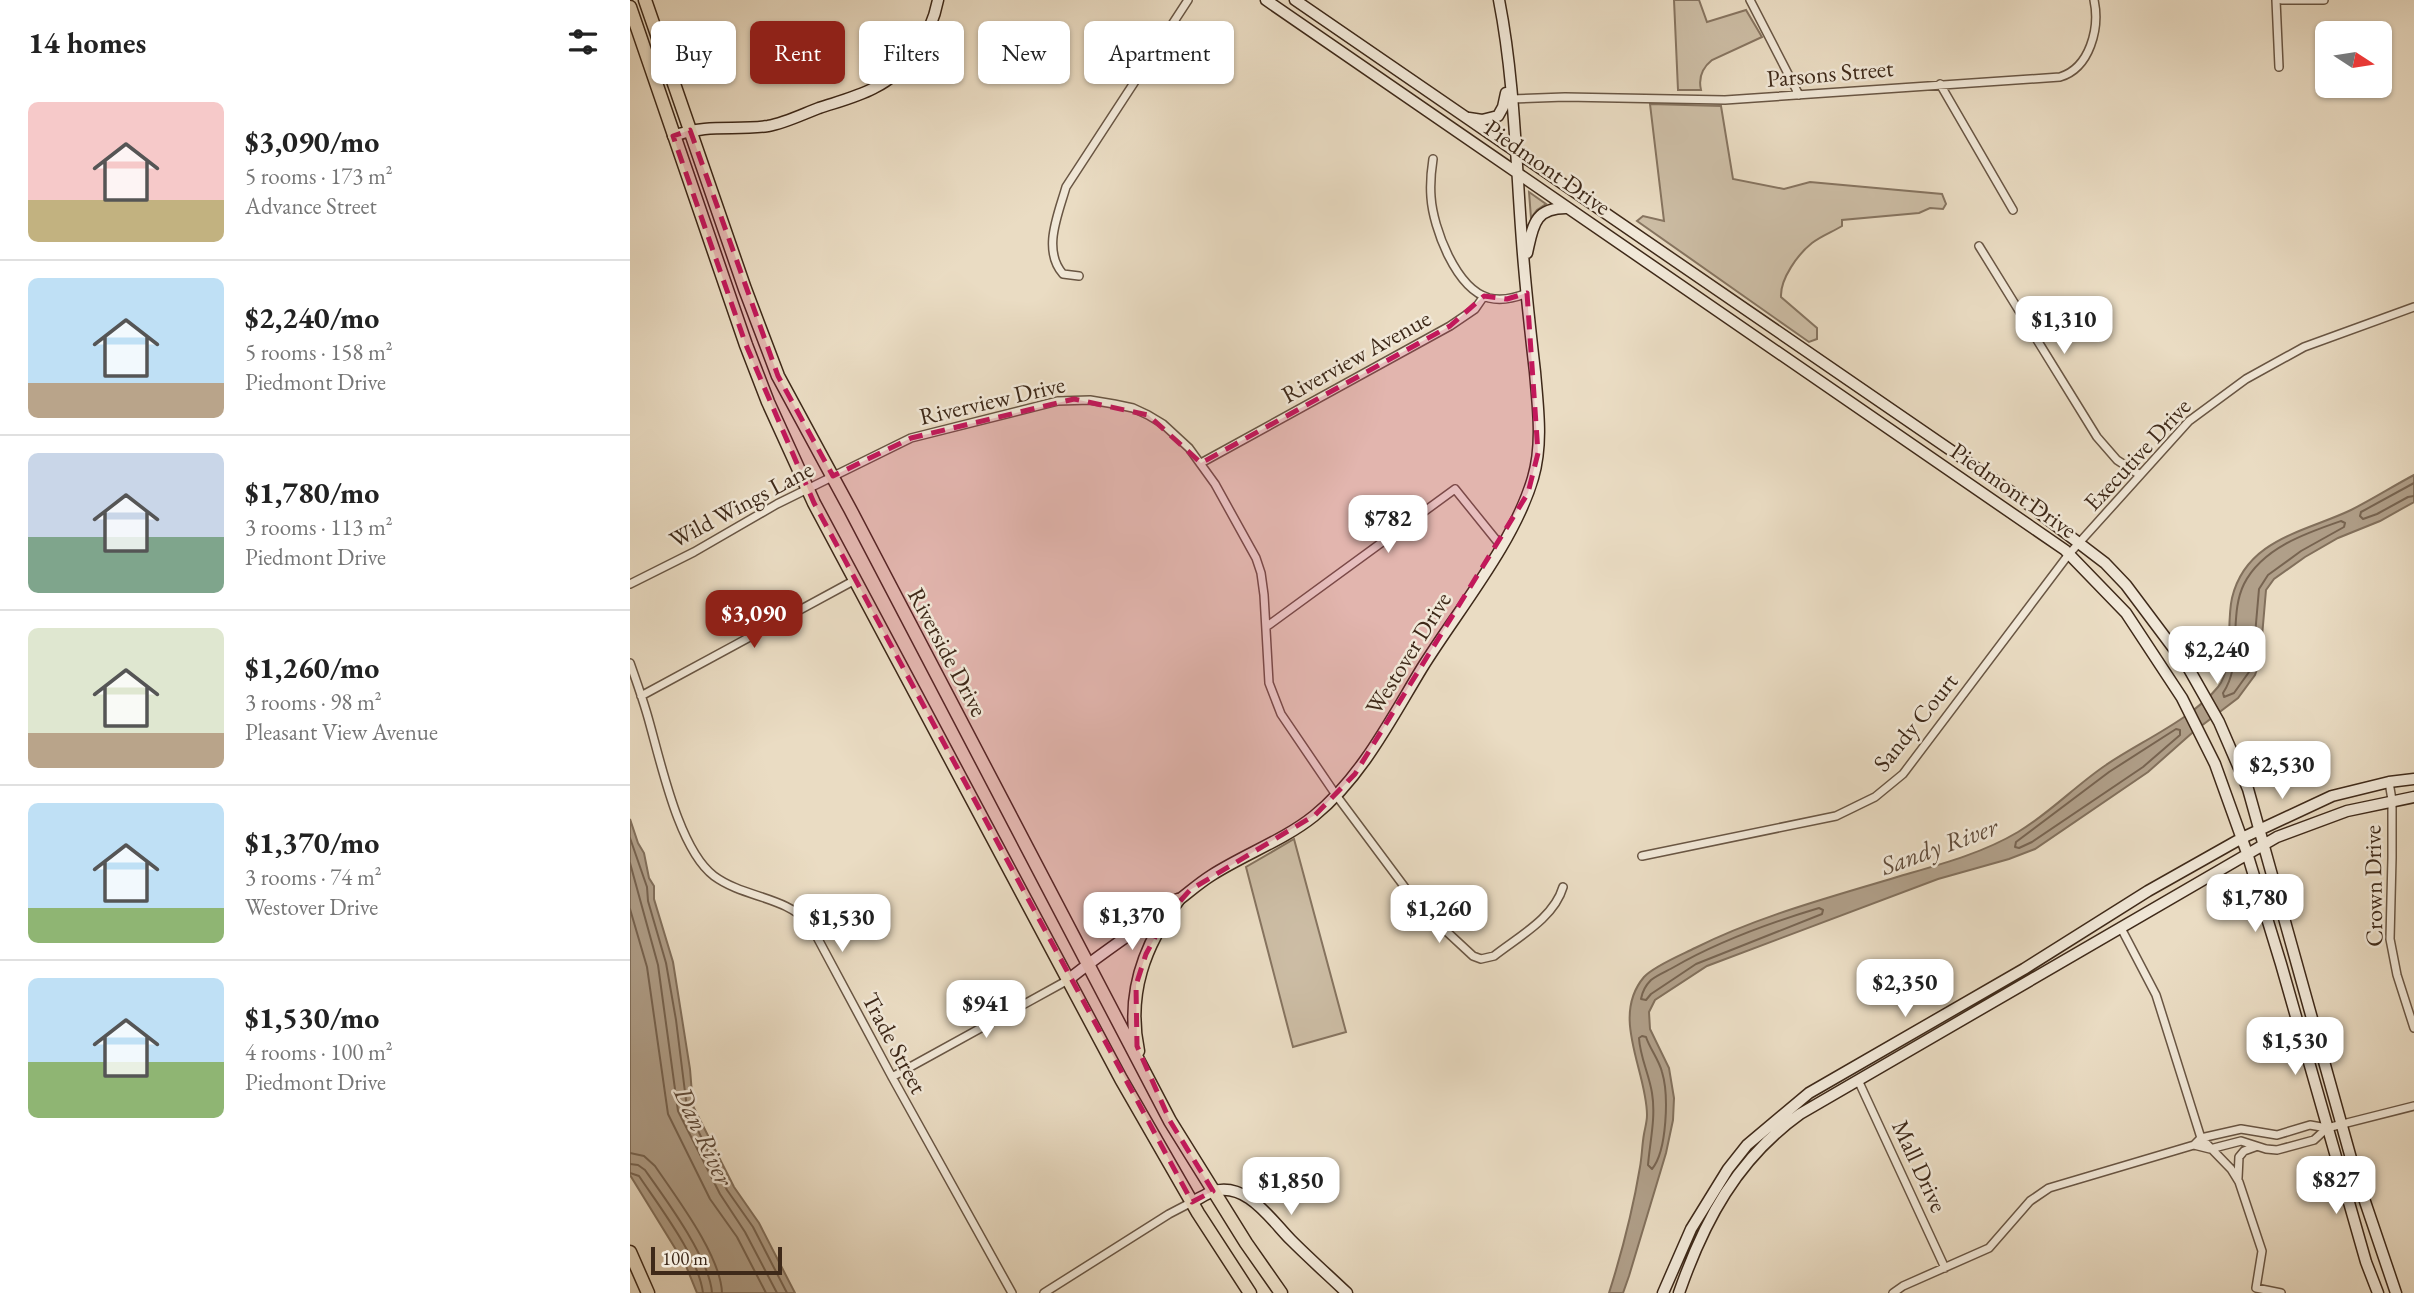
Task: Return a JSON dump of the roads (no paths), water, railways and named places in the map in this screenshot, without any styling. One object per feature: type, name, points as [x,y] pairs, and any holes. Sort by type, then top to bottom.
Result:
[{"type":"main road","name":"Riverside Drive","points":[[645,0],[778,376],[833,476],[1170,1121],[1281,1293]]},
{"type":"main road","points":[[673,136],[709,127],[769,126],[874,88],[913,55],[935,16],[938,0]]},
{"type":"main road","name":"Piedmont Drive","points":[[1266,0],[2069,554],[2126,613],[2193,716],[2215,764],[2247,853],[2366,1262],[2378,1293]]},
{"type":"main road","name":"Piedmont Drive","points":[[1295,0],[2016,495],[2105,563],[2126,585],[2169,640],[2203,692],[2248,789],[2365,1204],[2396,1293]]},
{"type":"main road","name":"Westover Drive","points":[[1068,980],[1212,875],[1296,829],[1336,795],[1355,774],[1501,546],[1528,493],[1538,453],[1538,405],[1511,99],[1499,0]]},
{"type":"main road","name":"Riverside Drive","points":[[630,6],[746,345],[807,489],[1068,980],[1192,1202],[1250,1293]]},
{"type":"main road","points":[[1466,118],[1482,120],[1498,116],[1503,107],[1509,80]]},
{"type":"main road","points":[[1524,266],[1534,223],[1548,210],[1556,207],[1569,208]]},
{"type":"main road","points":[[1663,1293],[1691,1229],[1728,1169],[1747,1145],[1809,1093],[2024,969],[2148,891],[2242,838],[2332,796],[2389,782],[2414,779]]},
{"type":"main road","points":[[1679,1293],[1712,1218],[1747,1162],[1780,1129],[1810,1108],[2264,844],[2329,816],[2414,797]]},
{"type":"main road","points":[[1141,1065],[1134,1026],[1139,973],[1155,935],[1178,900]]},
{"type":"main road","points":[[1192,1202],[1213,1191],[1237,1193],[1257,1203],[1300,1249],[1347,1293]]},
{"type":"main road","points":[[630,1252],[648,1293]]},
{"type":"street","points":[[1079,276],[1063,274],[1055,265],[1052,246],[1066,187],[1188,0]]},
{"type":"street","points":[[1750,0],[1799,95]]},
{"type":"street","name":"Parsons Street","points":[[1511,99],[1568,97],[1725,100],[2060,77],[2075,71],[2086,57],[2095,23],[2094,0]]},
{"type":"street","points":[[2276,0],[2279,67]]},
{"type":"street","points":[[2282,0],[2324,0]]},
{"type":"street","points":[[1940,84],[2013,210]]},
{"type":"street","points":[[1433,159],[1431,199],[1439,232],[1455,267],[1484,296],[1507,299],[1527,293]]},
{"type":"street","points":[[1979,246],[2097,437],[2117,460],[2140,475]]},
{"type":"street","name":"Riverview Avenue","points":[[1201,463],[1450,327],[1475,309],[1484,296]]},
{"type":"street","name":"Executive Drive","points":[[2080,543],[2189,421],[2246,379],[2304,347],[2414,307]]},
{"type":"street","name":"Riverview Drive","points":[[833,476],[911,438],[1014,410],[1074,399],[1133,408],[1148,415],[1177,436],[1201,463],[1255,558],[1265,596],[1269,683],[1274,700],[1336,795],[1404,888],[1430,917],[1473,956],[1481,959],[1494,956],[1549,912],[1563,887]]},
{"type":"street","name":"Wild Wings Lane","points":[[630,584],[833,476]]},
{"type":"street","points":[[1266,628],[1455,489],[1501,546]]},
{"type":"street","name":"Sandy Court","points":[[1642,856],[1836,816],[1875,797],[1903,774],[2080,543]]},
{"type":"street","points":[[641,696],[855,580]]},
{"type":"street","name":"Trade Street","points":[[630,663],[664,776],[690,849],[715,877],[788,907],[810,924],[1012,1293]]},
{"type":"street","name":"Crown Drive","points":[[2389,782],[2392,800],[2390,939],[2397,975],[2414,1028]]},
{"type":"street","points":[[2121,928],[2156,995],[2201,1138],[2231,1169],[2239,1182],[2262,1251],[2256,1288],[2281,1293]]},
{"type":"street","points":[[892,1077],[1068,980]]},
{"type":"street","name":"Mall Drive","points":[[1858,1080],[1945,1268]]},
{"type":"street","points":[[1893,1293],[1989,1248],[2029,1201],[2049,1188],[2194,1145],[2201,1138],[2236,1130],[2276,1135],[2310,1125],[2327,1128],[2414,1106]]},
{"type":"street","points":[[2194,1145],[2210,1149],[2236,1141],[2273,1150],[2314,1140],[2327,1128]]},
{"type":"street","points":[[2239,1182],[2239,1157],[2244,1151],[2256,1146]]},
{"type":"street","points":[[1044,1293],[1192,1202]]},
{"type":"water","points":[[2414,475],[2414,502],[2380,521],[2338,538],[2274,579],[2266,590],[2260,660],[2255,675],[2238,698],[2192,733],[2148,772],[2035,849],[1938,879],[1707,966],[1655,1000],[1649,1012],[1650,1029],[1669,1068],[1674,1098],[1673,1120],[1666,1153],[1623,1293],[1609,1293],[1634,1199],[1647,1120],[1630,1027],[1630,1009],[1634,993],[1644,977],[1668,961],[1744,926],[1959,858],[2004,840],[2030,824],[2106,765],[2194,710],[2218,687],[2223,679],[2228,657],[2232,598],[2239,578],[2250,562],[2280,540],[2351,510]]},
{"type":"water","name":"Dan River","points":[[630,819],[654,886],[654,899],[673,962],[690,1069],[693,1106],[734,1187],[759,1223],[795,1293],[697,1293],[686,1266],[630,1175]]},
{"type":"water label","name":"Sandy River","points":[[1939,846]]}]
